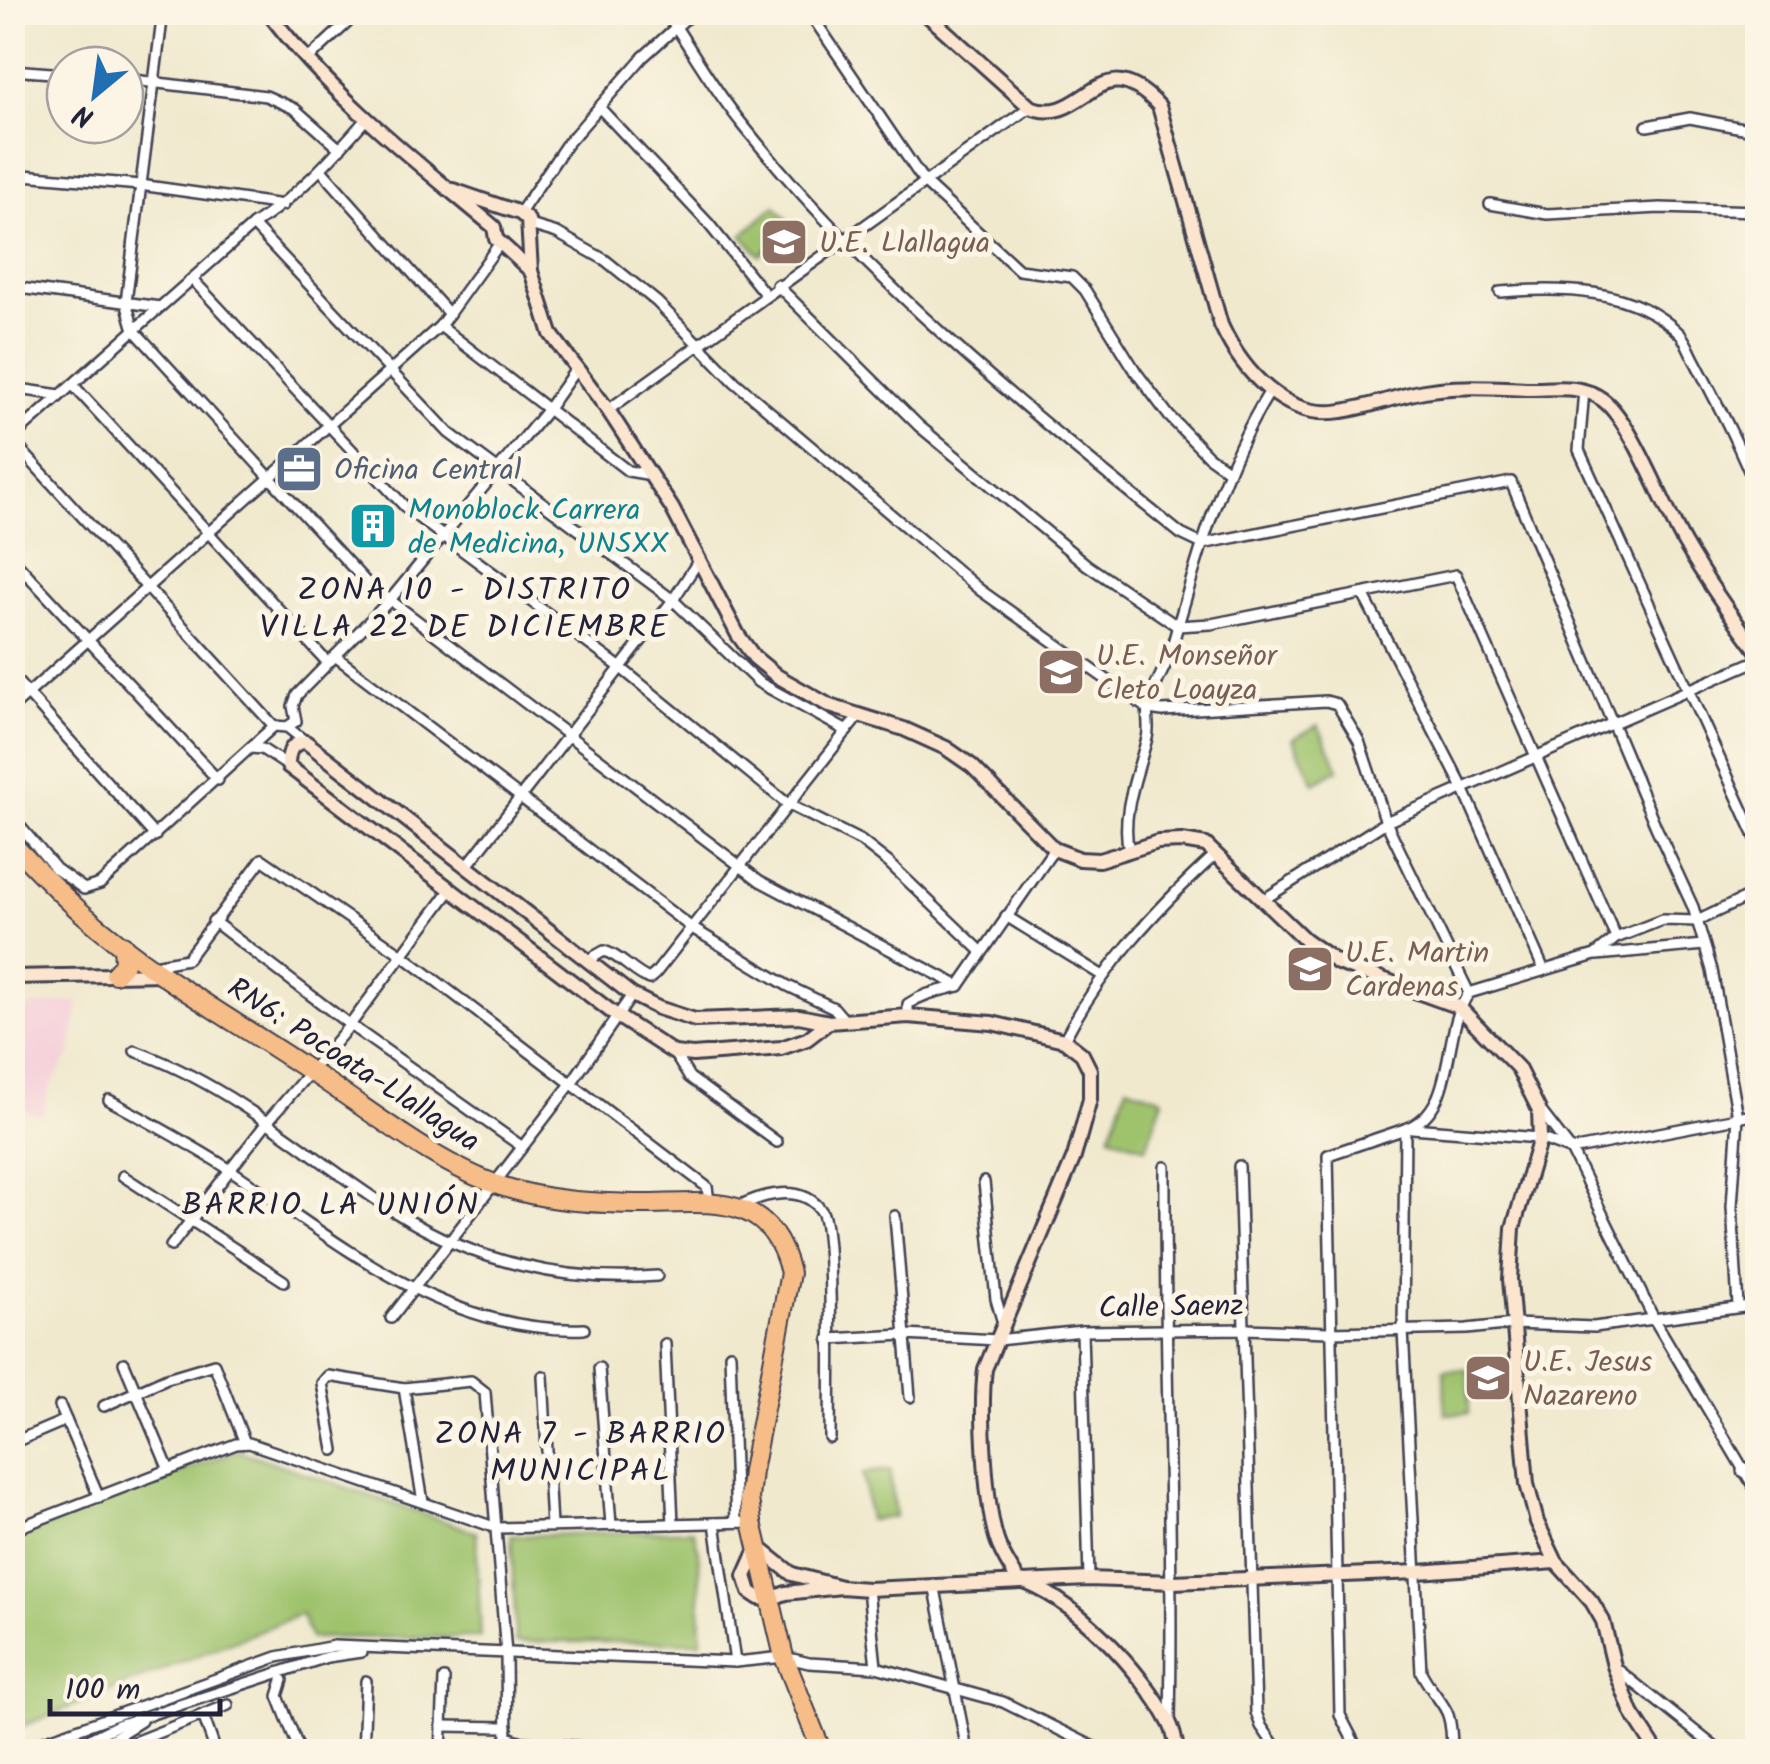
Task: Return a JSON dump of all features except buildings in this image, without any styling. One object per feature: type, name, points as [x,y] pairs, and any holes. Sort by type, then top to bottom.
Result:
[{"type":"highway","name":"RN6: Pocoata-Llallagua","points":[[12,844],[83,914],[122,945],[405,1135],[494,1183],[559,1200],[639,1204],[710,1201],[737,1207],[768,1227],[787,1258],[790,1273],[744,1522],[770,1560],[772,1601],[784,1657],[822,1752]]},
{"type":"highway","points":[[114,974],[124,964],[122,945]]},
{"type":"street","points":[[163,12],[126,302],[134,330],[365,581],[760,881],[959,986]]},
{"type":"street","points":[[245,12],[268,13],[366,119],[494,227],[502,244],[530,270]]},
{"type":"street","points":[[308,59],[359,12]]},
{"type":"street","points":[[666,12],[741,124],[844,239],[1031,414],[1181,534],[1202,544],[1511,482],[1704,945],[1738,1117],[1732,1206],[1738,1306]]},
{"type":"street","points":[[494,227],[501,214],[514,212],[566,144],[643,57],[693,12]]},
{"type":"street","points":[[808,12],[925,183],[1019,270],[1072,277],[1085,290],[1136,372],[1169,416],[1208,456],[1230,471]]},
{"type":"street","points":[[932,15],[1030,107],[1042,112],[1058,110],[1099,84],[1124,81],[1144,91],[1159,106],[1221,326],[1233,352],[1270,390],[1313,410],[1338,412],[1426,390],[1584,389],[1604,400],[1625,422],[1685,544],[1758,652]]},
{"type":"street","points":[[12,70],[45,72]]},
{"type":"street","points":[[145,80],[266,96],[295,109],[340,148]]},
{"type":"street","points":[[599,107],[708,224],[765,294]]},
{"type":"street","points":[[608,410],[1030,107]]},
{"type":"street","points":[[1647,126],[1690,118],[1758,131]]},
{"type":"street","points":[[366,119],[322,170],[192,278],[12,439],[274,726],[288,727],[632,995],[696,1020],[798,1016],[830,1022],[908,1016],[992,1023],[1064,1040],[1082,1054],[1090,1070],[1090,1098],[1074,1157],[984,1369],[982,1394],[992,1523],[999,1548],[1018,1580],[1040,1587],[1078,1614],[1127,1664],[1170,1723]]},
{"type":"street","points":[[322,170],[448,314]]},
{"type":"street","points":[[12,174],[283,205]]},
{"type":"street","points":[[453,190],[514,212],[530,230],[530,270],[551,334],[652,476],[738,635],[754,657],[804,693],[946,748],[972,766],[1054,848],[1080,859],[1099,860],[1158,842],[1206,845],[1305,940],[1338,963],[1459,1008],[1518,1068],[1540,1110],[1571,1150],[1654,1319],[1758,1494]]},
{"type":"street","points":[[1490,204],[1547,214],[1660,208],[1758,210]]},
{"type":"street","points":[[254,225],[449,433],[673,600],[758,682],[847,731]]},
{"type":"street","points":[[502,244],[523,244],[530,230]]},
{"type":"street","points":[[530,230],[557,233],[605,260],[658,302],[735,382],[980,590],[1148,709],[1326,701],[1337,704],[1359,741],[1386,822],[1470,993]]},
{"type":"street","points":[[12,708],[440,326],[502,244]]},
{"type":"street","points":[[192,278],[408,510],[621,668],[790,805],[860,841],[890,863],[982,952]]},
{"type":"street","points":[[777,285],[918,426],[1087,565],[1176,626],[1211,624],[1456,575],[1616,938]]},
{"type":"street","points":[[12,287],[160,307]]},
{"type":"street","points":[[1500,292],[1553,288],[1630,302],[1654,312],[1684,338],[1726,417],[1758,492]]},
{"type":"street","points":[[440,326],[628,471],[652,476]]},
{"type":"street","points":[[288,727],[296,721],[297,695],[390,600],[548,410],[576,369]]},
{"type":"street","points":[[73,385],[331,659],[524,797],[692,928],[788,986],[834,1008],[845,1021]]},
{"type":"street","points":[[12,388],[60,396]]},
{"type":"street","points":[[1584,389],[1579,450],[1758,842]]},
{"type":"street","points":[[1129,851],[1126,840],[1133,783],[1149,732],[1148,709],[1170,652],[1202,544],[1230,471],[1270,390]]},
{"type":"street","points":[[12,558],[218,780]]},
{"type":"street","points":[[467,866],[524,797],[699,560]]},
{"type":"street","points":[[1363,594],[1463,788],[1544,970]]},
{"type":"street","points":[[1262,900],[1386,822],[1758,660]]},
{"type":"street","points":[[12,676],[155,836]]},
{"type":"street","points":[[588,960],[596,952],[613,954],[649,979],[860,714]]},
{"type":"street","points":[[12,817],[56,869],[84,888],[100,884],[274,726]]},
{"type":"street","points":[[288,766],[290,749],[298,742],[306,742]]},
{"type":"street","points":[[250,748],[262,749],[288,766],[450,892],[617,1016],[674,1053],[693,1056],[781,1048],[807,1038],[830,1022]]},
{"type":"street","points":[[908,1016],[908,1004],[914,1000],[959,986],[1054,848]]},
{"type":"street","points":[[1064,1040],[1104,976],[1167,899],[1216,854]]},
{"type":"street","points":[[12,977],[158,970],[186,959],[262,859],[402,954],[706,1187],[710,1201]]},
{"type":"street","points":[[171,1246],[268,1121],[350,1025],[450,892]]},
{"type":"street","points":[[1594,955],[1616,938],[1662,920],[1697,921],[1758,892]]},
{"type":"street","points":[[1006,916],[1104,976]]},
{"type":"street","points":[[213,922],[521,1146]]},
{"type":"street","points":[[1359,1752],[1340,1714],[1328,1155],[1408,1128],[1424,1118],[1438,1100],[1459,1008],[1470,993],[1594,955],[1704,945]]},
{"type":"street","points":[[391,1318],[570,1085],[632,995]]},
{"type":"street","points":[[136,1052],[203,1080],[268,1121],[397,1214],[451,1240],[510,1264],[550,1272],[609,1280],[657,1276]]},
{"type":"street","points":[[674,1053],[689,1077],[777,1142]]},
{"type":"street","points":[[109,1100],[230,1170],[412,1290],[502,1320],[564,1330],[584,1328]]},
{"type":"street","points":[[1540,1110],[1540,1138],[1514,1228],[1510,1279],[1526,1484],[1537,1522],[1556,1562],[1592,1602],[1603,1621],[1614,1666],[1632,1713],[1657,1752]]},
{"type":"street","points":[[1408,1128],[1540,1138],[1571,1150],[1758,1114]]},
{"type":"street","points":[[1408,1128],[1403,1330],[1421,1672],[1428,1686],[1446,1704],[1452,1724],[1452,1752]]},
{"type":"street","points":[[1240,1166],[1256,1712],[1260,1726],[1279,1752]]},
{"type":"street","points":[[1165,1167],[1164,1330],[1173,1582],[1170,1723],[1178,1752]]},
{"type":"street","points":[[123,1176],[284,1281]]},
{"type":"street","points":[[984,1182],[996,1299],[1004,1326]]},
{"type":"street","points":[[737,1207],[757,1197],[792,1193],[809,1200],[822,1213],[828,1245],[830,1438]]},
{"type":"street","points":[[894,1216],[910,1397]]},
{"type":"street","name":"Calle Saenz","points":[[828,1339],[905,1335],[997,1340],[1082,1332],[1330,1332],[1514,1324],[1594,1327],[1758,1305]]},
{"type":"street","points":[[1082,1332],[1089,1578]]},
{"type":"street","points":[[665,1344],[673,1524]]},
{"type":"street","points":[[12,1505],[17,1529],[245,1443],[498,1528],[744,1522],[730,1354]]},
{"type":"street","points":[[124,1363],[169,1470]]},
{"type":"street","points":[[104,1406],[214,1364],[245,1443]]},
{"type":"street","points":[[599,1368],[611,1525]]},
{"type":"street","points":[[334,1450],[322,1383],[328,1376],[404,1388],[471,1381],[486,1392],[506,1654],[508,1752]]},
{"type":"street","points":[[542,1376],[551,1526]]},
{"type":"street","points":[[404,1388],[423,1502]]},
{"type":"street","points":[[60,1406],[100,1497]]},
{"type":"street","points":[[12,1442],[66,1420]]},
{"type":"street","points":[[1742,1471],[1758,1463]]},
{"type":"street","points":[[716,1523],[735,1662]]},
{"type":"street","points":[[841,1588],[792,1574],[770,1560],[755,1564],[745,1576],[750,1592],[772,1601],[841,1588],[1089,1578],[1173,1582],[1338,1576],[1556,1562]]},
{"type":"street","points":[[934,1584],[965,1740]]},
{"type":"street","points":[[868,1589],[876,1667]]},
{"type":"street","points":[[13,1752],[277,1657],[334,1646],[735,1662],[784,1657],[810,1663],[876,1667],[1002,1702],[1104,1752]]},
{"type":"street","points":[[63,1752],[106,1730],[156,1712],[327,1657],[379,1649]]},
{"type":"street","points":[[1614,1666],[1721,1752]]},
{"type":"street","points":[[441,1752],[444,1678]]},
{"type":"street","points":[[283,1680],[278,1696],[300,1752]]},
{"type":"street","points":[[363,1752],[366,1682]]},
{"type":"street","points":[[108,1752],[129,1748],[228,1705]]},
{"type":"street","points":[[90,1752],[156,1712]]},
{"type":"street","points":[[202,1715],[216,1752]]},
{"type":"street","points":[[442,1726],[507,1732],[522,1742],[645,1752]]},
{"type":"shaded area","points":[[79,1001],[71,1052],[51,1085],[41,1116],[14,1107],[13,1209],[13,1008]]},
{"type":"green space","points":[[775,206],[793,226],[760,255],[742,235]]},
{"type":"green space","points":[[1318,725],[1339,769],[1314,783],[1293,739]]},
{"type":"green space","points":[[1127,1086],[1163,1099],[1146,1148],[1110,1135]]},
{"type":"green space","points":[[1444,1370],[1468,1370],[1469,1413],[1445,1414]]},
{"type":"green space","points":[[237,1450],[476,1532],[481,1637],[310,1638],[301,1614],[13,1730],[13,1537]]},
{"type":"green space","points":[[890,1470],[895,1517],[869,1520],[863,1473]]},
{"type":"green space","points":[[693,1530],[699,1552],[701,1642],[516,1642],[511,1536]]},
{"type":"place","name":"U.E. Llallagua","points":[[784,242]]},
{"type":"place","name":"Oficina Central","points":[[299,469]]},
{"type":"place","name":"Monoblock Carrera de Medicina, UNSXX","points":[[373,526]]},
{"type":"place","name":"U.E. Monseñor Cleto Loayza","points":[[1061,672]]},
{"type":"place","name":"U.E. Martin Cardenas","points":[[1310,969]]},
{"type":"place","name":"U.E. Jesus Nazareno","points":[[1488,1378]]},
{"type":"district","name":"ZONA 10 - DISTRITO VILLA 22 DE DICIEMBRE","points":[[465,608]]},
{"type":"district","name":"BARRIO LA UNIÓN","points":[[331,1204]]},
{"type":"district","name":"ZONA 7 - BARRIO MUNICIPAL","points":[[581,1452]]}]
